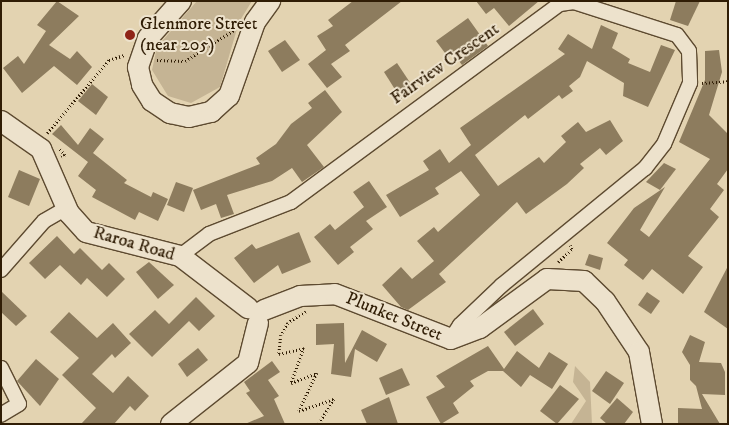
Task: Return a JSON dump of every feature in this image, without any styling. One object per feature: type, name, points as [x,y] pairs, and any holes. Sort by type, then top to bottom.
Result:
[{"type":"main road","points":[[181,1],[148,38],[138,67],[142,85],[152,101],[170,113],[190,118],[211,112],[229,96],[254,22],[270,1]]},
{"type":"main road","name":"Raroa Road","points":[[1,121],[41,149],[75,222],[92,234],[180,256],[257,314]]},
{"type":"main road","points":[[547,279],[584,281],[625,328],[646,374],[652,424]]},
{"type":"main road","name":"Plunket Street","points":[[257,314],[316,293],[351,297],[418,330],[451,339],[480,328],[547,279]]},
{"type":"main road","points":[[171,424],[248,363],[257,314]]},
{"type":"street","name":"Fairview Crescent","points":[[180,256],[209,234],[291,202],[567,2],[677,35],[690,51],[690,83],[664,144],[645,168],[502,285],[460,325],[451,339]]},
{"type":"street","points":[[1,270],[44,221],[68,208]]},
{"type":"street","points":[[1,368],[19,404],[1,415]]},
{"type":"path","points":[[153,59],[185,61],[238,27]]},
{"type":"path","points":[[53,139],[46,132],[108,60],[124,56]]},
{"type":"path","points":[[690,83],[728,81]]},
{"type":"path","points":[[59,147],[65,154],[60,158]]},
{"type":"path","points":[[547,279],[547,271],[572,249],[563,236]]},
{"type":"path","points":[[316,293],[306,313],[288,323],[280,335],[280,354],[304,348],[291,383],[317,373],[300,411],[334,398],[319,424]]},
{"type":"shaded area","points":[[197,1],[252,1],[239,22],[220,87],[191,103],[168,96],[152,70],[157,47]]},
{"type":"shaded area","points":[[575,366],[590,382],[592,424],[571,424],[586,401],[573,382]]},
{"type":"building","points":[[57,1],[79,16],[49,45],[70,59],[77,51],[92,67],[77,85],[54,66],[22,93],[3,68],[18,56],[24,64],[46,31],[37,25]]},
{"type":"building","points":[[353,1],[402,1],[345,45],[350,51],[331,64],[342,77],[327,88],[308,64],[326,50],[317,36],[333,26],[328,20]]},
{"type":"building","points":[[476,1],[539,1],[509,26],[494,8],[486,14]]},
{"type":"building","points":[[676,1],[700,1],[688,26],[670,20]]},
{"type":"building","points":[[468,18],[488,46],[462,65],[453,53],[448,57],[436,41]]},
{"type":"building","points":[[601,25],[618,33],[612,48],[630,59],[628,63],[650,72],[661,45],[675,50],[648,107],[623,96],[624,83],[587,61],[580,77],[569,86],[573,91],[562,99],[559,95],[528,119],[525,115],[475,155],[498,186],[539,157],[544,163],[566,142],[561,136],[578,122],[586,132],[610,120],[623,141],[606,155],[600,148],[580,164],[584,168],[567,184],[526,214],[517,202],[439,274],[446,282],[408,310],[401,307],[382,285],[401,267],[412,279],[434,261],[417,241],[434,227],[438,232],[480,195],[461,171],[435,188],[439,194],[400,217],[386,195],[429,170],[423,161],[440,149],[449,163],[471,145],[460,128],[565,54],[558,49],[568,34],[592,49]]},
{"type":"building","points":[[285,40],[300,60],[282,72],[268,51]]},
{"type":"building","points":[[719,50],[722,72],[709,115],[728,134],[728,169],[717,184],[724,190],[710,209],[719,217],[688,256],[703,267],[683,294],[652,269],[643,280],[624,265],[628,260],[607,243],[634,208],[665,187],[640,230],[649,237],[710,159],[679,142],[705,80],[705,51]]},
{"type":"building","points":[[397,63],[415,90],[401,99],[384,72]]},
{"type":"building","points":[[92,84],[108,97],[96,115],[78,101]]},
{"type":"building","points":[[325,90],[342,112],[307,145],[324,167],[302,182],[292,168],[272,181],[227,195],[234,214],[221,218],[216,204],[201,210],[193,190],[260,164],[256,158],[276,144],[291,124],[312,108],[308,103]]},
{"type":"building","points":[[61,125],[78,145],[90,128],[104,139],[93,153],[127,180],[124,183],[151,197],[153,192],[168,199],[158,221],[139,212],[135,220],[92,197],[96,190],[78,176],[88,162],[52,134]]},
{"type":"building","points":[[664,163],[676,169],[660,190],[646,182]]},
{"type":"building","points":[[19,170],[40,179],[29,206],[8,197]]},
{"type":"building","points":[[369,181],[387,207],[366,221],[373,229],[350,247],[354,252],[338,265],[314,237],[330,224],[335,230],[364,207],[353,192]]},
{"type":"building","points":[[176,182],[193,188],[184,212],[167,205]]},
{"type":"building","points":[[299,232],[311,262],[282,274],[278,265],[254,283],[234,258],[252,244],[256,249]]},
{"type":"building","points":[[57,236],[74,254],[80,248],[102,270],[109,263],[125,279],[107,297],[87,278],[81,285],[60,265],[45,279],[29,263]]},
{"type":"building","points":[[589,254],[603,258],[600,270],[585,265]]},
{"type":"building","points":[[149,262],[174,285],[158,299],[136,272]]},
{"type":"building","points":[[728,266],[728,329],[704,312]]},
{"type":"building","points":[[1,291],[27,316],[16,326],[1,312]]},
{"type":"building","points":[[647,292],[660,301],[651,314],[638,305]]},
{"type":"building","points":[[196,297],[215,316],[199,331],[189,321],[152,357],[129,334],[155,310],[169,324]]},
{"type":"building","points":[[533,309],[544,324],[515,346],[504,332]]},
{"type":"building","points":[[69,312],[97,338],[113,323],[131,343],[115,358],[112,354],[92,374],[113,393],[128,376],[149,396],[135,411],[130,406],[114,424],[81,424],[96,408],[62,375],[79,358],[50,332]]},
{"type":"building","points":[[344,323],[345,363],[362,330],[387,344],[377,362],[355,349],[351,377],[331,374],[334,344],[316,345],[316,324]]},
{"type":"building","points":[[690,335],[705,342],[699,362],[721,363],[725,372],[725,395],[702,394],[720,424],[678,424],[678,408],[702,409],[696,386],[690,380],[690,365],[682,352]]},
{"type":"building","points":[[488,346],[504,369],[517,351],[539,368],[549,352],[568,364],[552,389],[530,375],[521,387],[503,371],[488,371],[470,381],[474,386],[453,403],[459,413],[441,424],[426,397],[445,387],[436,376]]},
{"type":"building","points":[[198,348],[208,360],[187,377],[178,364]]},
{"type":"building","points":[[36,359],[59,379],[40,406],[17,381]]},
{"type":"building","points":[[272,361],[280,372],[268,380],[279,396],[274,399],[285,424],[245,424],[264,416],[246,393],[250,391],[244,382]]},
{"type":"building","points":[[402,368],[410,385],[386,395],[379,378]]},
{"type":"building","points":[[606,371],[624,383],[610,404],[592,391]]},
{"type":"building","points":[[560,385],[579,399],[557,424],[540,411]]},
{"type":"building","points":[[389,397],[398,424],[367,424],[361,410]]},
{"type":"building","points":[[617,398],[633,412],[624,424],[607,424],[600,418]]},
{"type":"place","name":"Glenmore Street (near 205)","points":[[130,35]]}]
